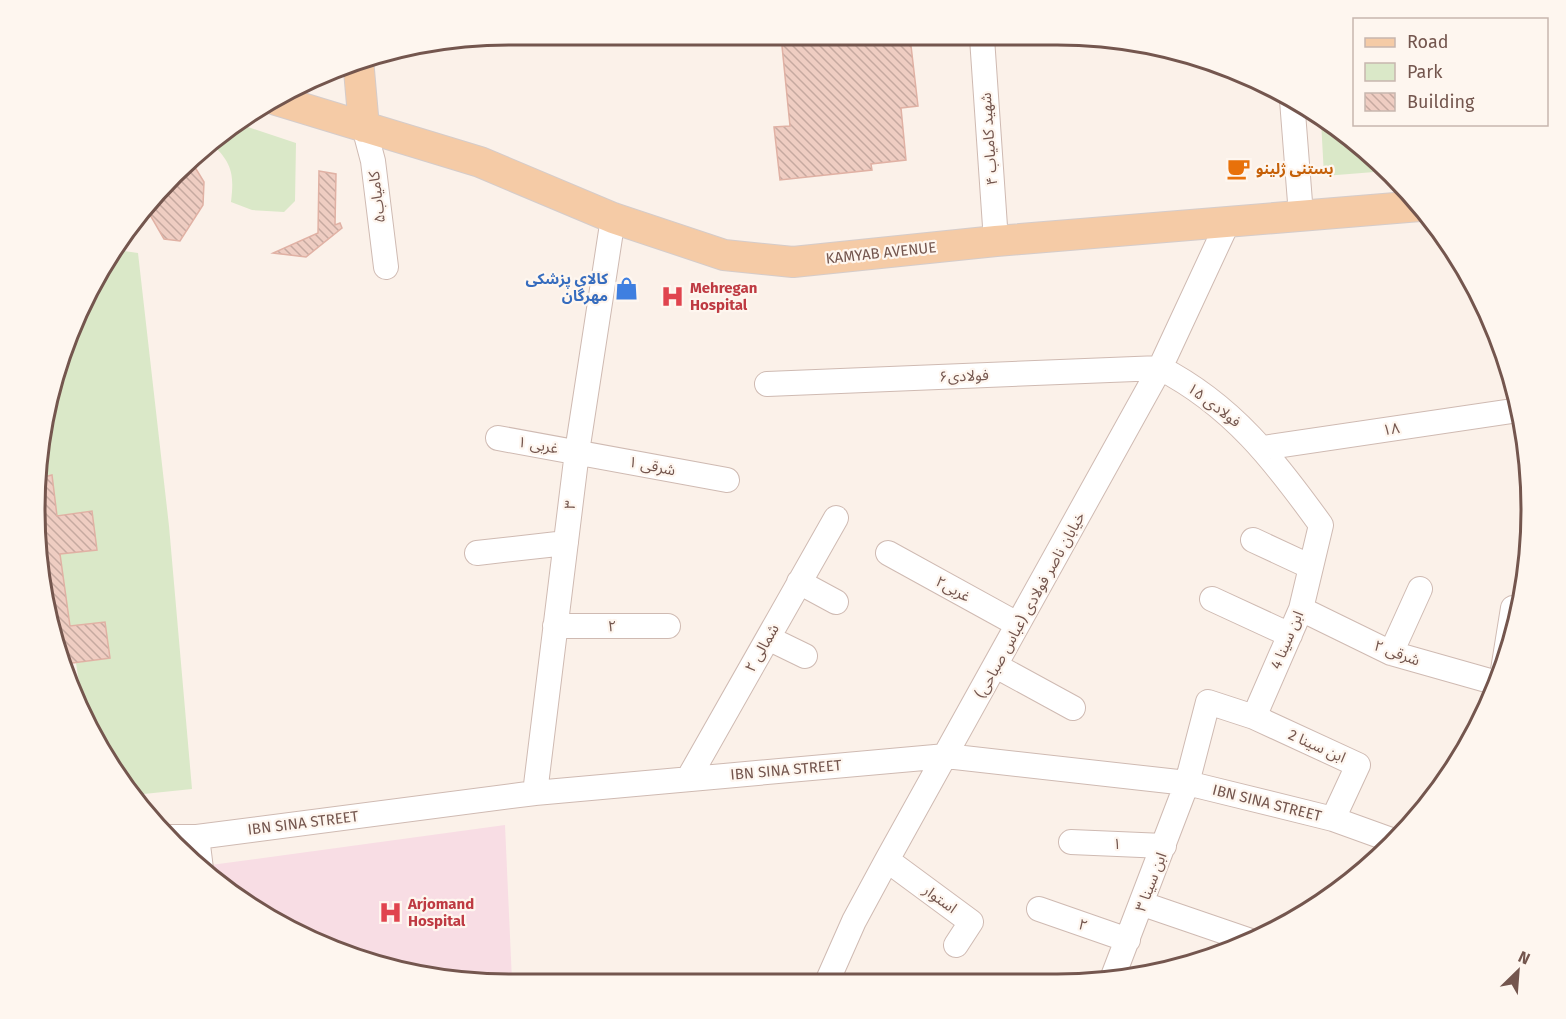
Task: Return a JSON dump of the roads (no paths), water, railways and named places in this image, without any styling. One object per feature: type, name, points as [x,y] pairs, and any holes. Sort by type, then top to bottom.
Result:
[{"type":"main road","points":[[359,70],[364,127]]},
{"type":"main road","name":"KAMYAB AVENUE","points":[[285,103],[480,162],[613,218],[724,255],[793,262],[996,241],[1410,208]]},
{"type":"street","name":"شهید کامیاب ۴","points":[[982,45],[996,241]]},
{"type":"street","points":[[1293,109],[1301,215]]},
{"type":"street","name":"کامیاب۵","points":[[364,127],[373,161],[386,267]]},
{"type":"street","name":"۳","points":[[535,793],[577,452],[613,218]]},
{"type":"street","name":"خیابان ناصر فولادی (عباس صباحی)","points":[[831,974],[854,921],[887,860],[1160,368],[1227,224]]},
{"type":"street","name":"فولادی۶","points":[[767,384],[1160,368]]},
{"type":"street","name":"فولادی ۱۵","points":[[1160,368],[1176,376],[1238,421],[1263,448]]},
{"type":"street","name":"۱۸","points":[[1263,448],[1510,411]]},
{"type":"street","name":"۱ غربی","points":[[498,438],[577,452]]},
{"type":"street","name":"ابن سینا 4","points":[[1254,717],[1301,609],[1321,525],[1277,463],[1263,448]]},
{"type":"street","name":"۱ شرقی","points":[[577,452],[727,480]]},
{"type":"street","name":"۲ شمالی","points":[[688,778],[836,518]]},
{"type":"street","points":[[1253,540],[1311,567]]},
{"type":"street","points":[[477,553],[566,543]]},
{"type":"street","name":"غربی۲","points":[[888,553],[1017,624]]},
{"type":"street","points":[[799,582],[836,602]]},
{"type":"street","points":[[1391,653],[1420,589]]},
{"type":"street","points":[[1212,599],[1290,635]]},
{"type":"street","name":"۲ شرقی","points":[[1301,609],[1391,653],[1488,681]]},
{"type":"street","name":"۲","points":[[555,626],[668,626]]},
{"type":"street","points":[[768,638],[805,656]]},
{"type":"street","points":[[996,666],[1073,708]]},
{"type":"street","points":[[1187,783],[1208,702],[1254,717]]},
{"type":"street","name":"ابن سینا 2","points":[[1254,717],[1358,765],[1333,819]]},
{"type":"street","name":"IBN SINA STREET","points":[[182,839],[535,793],[946,756],[1187,783],[1333,819],[1385,838]]},
{"type":"street","name":"ابن سینا ۳","points":[[1116,970],[1143,904],[1187,783]]},
{"type":"street","name":"۱","points":[[1071,842],[1164,846]]},
{"type":"street","name":"استوار","points":[[887,860],[971,922],[956,945]]},
{"type":"street","points":[[1143,904],[1239,937]]},
{"type":"street","name":"۲","points":[[1039,909],[1128,940]]},
{"type":"place","name":"بستنی ژلینو","points":[[1238,169]]},
{"type":"place","name":"کالای پزشکی مهرگان","points":[[626,288]]},
{"type":"place","name":"Mehregan Hospital","points":[[672,297]]},
{"type":"place","name":"Arjomand Hospital","points":[[390,913]]}]
